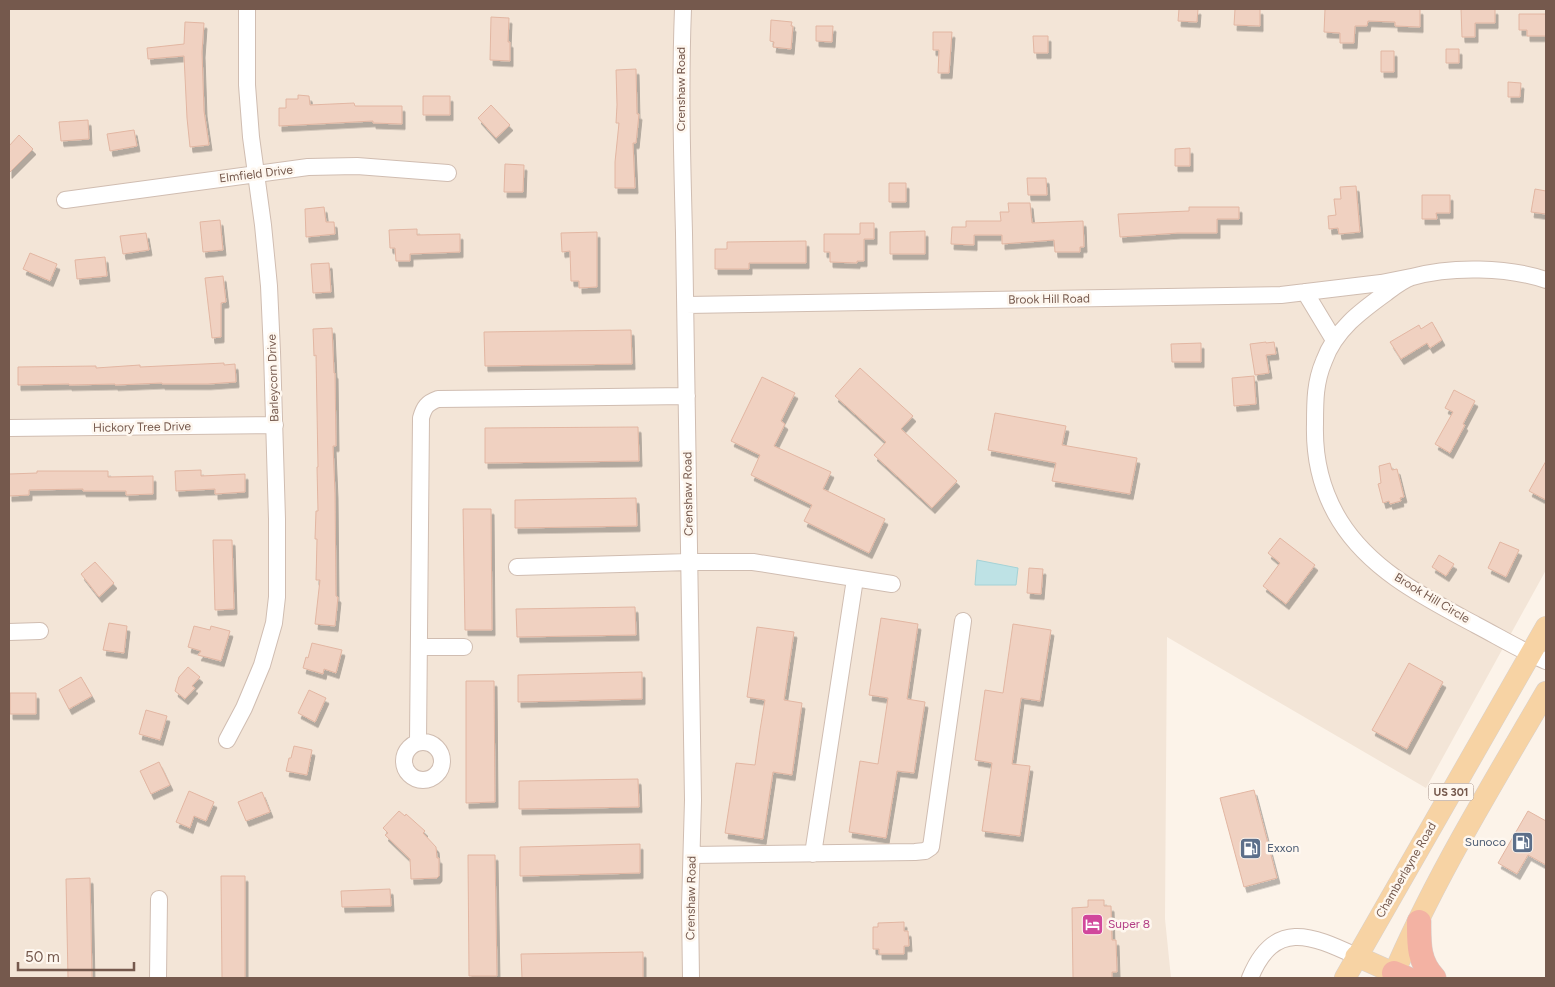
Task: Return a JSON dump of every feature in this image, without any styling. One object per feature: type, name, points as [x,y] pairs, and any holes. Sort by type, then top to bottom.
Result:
[{"type":"highway","points":[[1419,922],[1419,953],[1424,966],[1434,978]]},
{"type":"main road","name":"Chamberlayne Road","points":[[1345,978],[1356,956],[1538,658],[1546,627]]},
{"type":"main road","name":"US 301","points":[[1398,977],[1419,922],[1460,842],[1546,692]]},
{"type":"main road","points":[[1356,956],[1398,977]]},
{"type":"street","name":"Barleycorn Drive","points":[[226,740],[244,708],[262,665],[274,623],[277,597],[275,426],[269,286],[255,174],[247,85],[247,9]]},
{"type":"street","name":"Crenshaw Road","points":[[683,9],[681,138],[686,305],[693,800],[690,907],[691,978]]},
{"type":"street","name":"Elmfield Drive","points":[[65,200],[308,167],[341,166],[448,173]]},
{"type":"street","name":"Brook Hill Circle","points":[[1538,658],[1407,586],[1372,560],[1350,535],[1327,498],[1318,463],[1314,435],[1315,389],[1324,359],[1334,340],[1348,323],[1366,307],[1411,277],[1452,271],[1482,270],[1511,272],[1546,280]]},
{"type":"street","name":"Brook Hill Road","points":[[686,305],[1281,295],[1381,283],[1411,277]]},
{"type":"street","points":[[1305,292],[1334,340]]},
{"type":"street","points":[[418,742],[421,418],[429,402],[438,399],[687,396]]},
{"type":"street","name":"Hickory Tree Drive","points":[[9,428],[275,426]]},
{"type":"street","points":[[517,567],[753,562],[892,584]]},
{"type":"street","points":[[813,854],[856,579]]},
{"type":"street","points":[[692,855],[915,852],[925,851],[931,847],[963,621]]},
{"type":"street","points":[[9,632],[40,631]]},
{"type":"street","points":[[419,647],[464,648]]},
{"type":"street","points":[[158,978],[159,899]]},
{"type":"street","points":[[1250,978],[1266,951],[1278,942],[1291,937],[1315,939],[1356,956]]},
{"type":"shaded area","points":[[9,9],[1546,9],[1546,570],[1426,788],[1167,637],[1165,919],[1171,978],[9,978]]},
{"type":"water","points":[[977,560],[1018,568],[1016,585],[975,585]]},
{"type":"building","points":[[1179,9],[1198,9],[1197,22],[1178,21]]},
{"type":"building","points":[[1235,9],[1260,9],[1260,26],[1234,25]]},
{"type":"building","points":[[1325,9],[1420,9],[1420,27],[1395,26],[1395,22],[1368,21],[1367,26],[1355,26],[1354,43],[1340,43],[1340,33],[1324,32]]},
{"type":"building","points":[[1461,9],[1495,9],[1495,23],[1475,23],[1475,37],[1462,37]]},
{"type":"building","points":[[1519,14],[1546,14],[1546,36],[1527,36],[1527,30],[1519,30]]},
{"type":"building","points":[[491,17],[509,18],[508,42],[510,42],[510,61],[490,60]]},
{"type":"building","points":[[771,20],[792,22],[791,49],[773,47],[774,42],[770,41]]},
{"type":"building","points":[[185,22],[204,23],[202,52],[204,111],[209,145],[190,147],[184,56],[148,59],[147,48],[184,44]]},
{"type":"building","points":[[816,26],[833,26],[832,42],[816,41]]},
{"type":"building","points":[[933,32],[952,32],[949,73],[938,73],[939,50],[933,50]]},
{"type":"building","points":[[1033,36],[1048,36],[1048,53],[1034,53]]},
{"type":"building","points":[[1446,49],[1459,49],[1459,63],[1446,63]]},
{"type":"building","points":[[1381,51],[1394,51],[1394,72],[1381,72]]},
{"type":"building","points":[[636,69],[637,114],[639,114],[636,143],[633,143],[635,188],[615,188],[615,162],[619,123],[616,123],[616,70]]},
{"type":"building","points":[[1508,82],[1521,83],[1520,97],[1508,97]]},
{"type":"building","points":[[298,95],[309,96],[310,105],[354,103],[355,106],[402,106],[402,124],[373,123],[373,121],[279,126],[279,108],[286,108],[286,99],[298,99]]},
{"type":"building","points":[[423,96],[450,96],[450,115],[423,115]]},
{"type":"building","points":[[491,105],[510,125],[496,138],[478,118]]},
{"type":"building","points":[[88,120],[89,139],[61,141],[59,122]]},
{"type":"building","points":[[134,130],[137,146],[110,151],[107,134]]},
{"type":"building","points":[[19,135],[33,149],[9,173],[9,146]]},
{"type":"building","points":[[1190,148],[1190,166],[1175,166],[1175,149]]},
{"type":"building","points":[[505,164],[524,165],[523,192],[504,192]]},
{"type":"building","points":[[1027,178],[1046,178],[1047,195],[1028,195]]},
{"type":"building","points":[[889,183],[906,183],[906,202],[889,202]]},
{"type":"building","points":[[1356,186],[1360,232],[1339,234],[1338,228],[1329,229],[1328,216],[1336,215],[1334,199],[1341,199],[1340,187]]},
{"type":"building","points":[[1535,189],[1546,191],[1546,214],[1531,212]]},
{"type":"building","points":[[1422,195],[1450,195],[1450,213],[1436,213],[1437,219],[1422,219]]},
{"type":"building","points":[[1008,203],[1030,203],[1032,223],[1083,221],[1084,247],[1080,247],[1080,252],[1055,252],[1054,240],[1002,244],[1002,235],[974,235],[974,245],[951,244],[952,227],[966,227],[966,221],[1001,221],[1000,212],[1009,212]]},
{"type":"building","points":[[324,207],[326,222],[334,222],[335,234],[306,237],[305,209]]},
{"type":"building","points":[[1189,207],[1239,207],[1239,219],[1217,219],[1217,233],[1178,233],[1120,237],[1118,214],[1189,211]]},
{"type":"building","points":[[220,220],[223,250],[203,252],[200,222]]},
{"type":"building","points":[[860,223],[874,223],[874,239],[864,239],[864,261],[857,261],[857,263],[830,262],[830,252],[824,252],[824,234],[860,234]]},
{"type":"building","points":[[417,229],[417,235],[460,234],[460,252],[410,254],[410,261],[396,261],[395,248],[390,248],[389,230]]},
{"type":"building","points":[[925,231],[925,254],[890,254],[890,232]]},
{"type":"building","points":[[597,232],[597,287],[579,288],[579,281],[571,281],[570,251],[562,252],[561,233]]},
{"type":"building","points":[[146,233],[149,250],[123,254],[120,236]]},
{"type":"building","points":[[806,241],[806,263],[749,263],[749,269],[715,269],[715,249],[727,249],[727,242]]},
{"type":"building","points":[[30,253],[57,264],[50,281],[23,269]]},
{"type":"building","points":[[105,257],[107,276],[77,279],[75,260]]},
{"type":"building","points":[[329,263],[331,292],[313,293],[311,264]]},
{"type":"building","points":[[223,276],[226,302],[221,303],[221,337],[212,338],[205,278]]},
{"type":"building","points":[[1432,322],[1442,340],[1430,348],[1427,343],[1401,359],[1390,342],[1419,325],[1421,329]]},
{"type":"building","points":[[332,328],[335,373],[336,446],[333,446],[336,596],[338,597],[335,626],[315,624],[320,580],[316,580],[317,539],[315,539],[316,511],[318,511],[318,467],[316,355],[314,356],[313,329]]},
{"type":"building","points":[[631,330],[632,364],[485,366],[484,332]]},
{"type":"building","points":[[1274,342],[1276,354],[1266,355],[1269,373],[1255,375],[1250,344]]},
{"type":"building","points":[[1201,343],[1201,362],[1172,362],[1171,344]]},
{"type":"building","points":[[224,363],[224,365],[235,364],[236,382],[208,384],[18,385],[18,367],[96,366],[96,368]]},
{"type":"building","points":[[860,368],[913,416],[901,429],[957,481],[932,508],[874,455],[886,442],[835,396]]},
{"type":"building","points":[[1254,376],[1256,404],[1234,406],[1232,378]]},
{"type":"building","points":[[762,377],[795,393],[781,421],[785,424],[774,446],[831,472],[823,489],[885,519],[869,553],[804,521],[812,505],[751,475],[760,455],[731,441]]},
{"type":"building","points":[[1454,390],[1475,401],[1450,453],[1435,444],[1453,412],[1445,408]]},
{"type":"building","points":[[995,413],[1066,426],[1062,445],[1137,458],[1130,494],[1052,481],[1056,463],[988,450]]},
{"type":"building","points":[[638,427],[639,461],[485,463],[485,428]]},
{"type":"building","points":[[1546,461],[1546,500],[1529,491]]},
{"type":"building","points":[[1390,463],[1392,470],[1397,469],[1404,497],[1400,498],[1401,501],[1390,504],[1389,501],[1383,503],[1378,484],[1381,483],[1379,466]]},
{"type":"building","points":[[201,470],[201,476],[245,474],[245,492],[215,494],[215,489],[176,491],[175,471]]},
{"type":"building","points":[[37,471],[108,471],[108,477],[153,476],[153,494],[126,495],[126,491],[83,491],[83,489],[29,490],[29,495],[9,496],[9,474],[37,473]]},
{"type":"building","points":[[636,498],[637,526],[515,528],[515,500]]},
{"type":"building","points":[[463,509],[491,509],[492,630],[465,630]]},
{"type":"building","points":[[1280,538],[1315,565],[1286,604],[1263,586],[1280,563],[1268,553]]},
{"type":"building","points":[[213,540],[232,540],[234,609],[215,610]]},
{"type":"building","points":[[1500,542],[1519,550],[1506,577],[1488,568]]},
{"type":"building","points":[[1439,555],[1454,564],[1446,576],[1432,567]]},
{"type":"building","points":[[95,562],[114,583],[99,597],[81,574]]},
{"type":"building","points":[[1029,568],[1043,569],[1041,594],[1027,593]]},
{"type":"building","points":[[635,607],[636,635],[517,637],[516,609]]},
{"type":"building","points":[[881,618],[918,624],[907,699],[925,702],[914,773],[897,771],[886,838],[849,832],[860,761],[878,764],[888,698],[869,695]]},
{"type":"building","points":[[109,623],[127,626],[124,653],[103,650]]},
{"type":"building","points":[[1013,624],[1051,630],[1040,701],[1021,698],[1012,764],[1030,766],[1020,836],[982,831],[992,763],[975,760],[985,690],[1003,693]]},
{"type":"building","points":[[194,626],[210,630],[211,626],[230,631],[221,661],[198,655],[201,651],[188,647]]},
{"type":"building","points":[[757,627],[794,632],[784,700],[802,703],[792,775],[773,772],[763,839],[725,833],[736,763],[755,765],[765,700],[747,697]]},
{"type":"building","points":[[312,643],[342,650],[336,673],[324,669],[323,674],[303,668]]},
{"type":"building","points":[[1409,663],[1443,682],[1407,749],[1372,730]]},
{"type":"building","points":[[188,667],[200,677],[192,686],[195,688],[185,699],[175,691],[179,677]]},
{"type":"building","points":[[642,672],[642,699],[518,702],[518,675]]},
{"type":"building","points":[[81,677],[92,696],[69,709],[59,690]]},
{"type":"building","points":[[466,681],[494,681],[495,802],[466,803]]},
{"type":"building","points":[[309,690],[326,698],[315,722],[298,713]]},
{"type":"building","points":[[10,693],[36,693],[36,714],[10,714]]},
{"type":"building","points":[[146,710],[167,716],[160,740],[139,734]]},
{"type":"building","points":[[294,746],[312,750],[307,775],[286,771]]},
{"type":"building","points":[[159,762],[170,785],[151,794],[140,771]]},
{"type":"building","points":[[638,779],[639,807],[519,809],[519,781]]},
{"type":"building","name":"Exxon","points":[[1254,790],[1277,878],[1244,887],[1220,798]]},
{"type":"building","points":[[189,791],[214,802],[206,821],[194,816],[190,828],[176,822]]},
{"type":"building","points":[[262,792],[270,812],[246,821],[238,802]]},
{"type":"building","points":[[399,811],[405,816],[406,814],[425,831],[423,833],[436,847],[437,858],[439,858],[439,876],[437,878],[411,879],[410,859],[385,835],[388,833],[383,828]]},
{"type":"building","name":"Sunoco","points":[[1528,811],[1546,821],[1546,865],[1528,855],[1517,874],[1498,863]]},
{"type":"building","points":[[640,844],[640,873],[520,876],[520,847]]},
{"type":"building","points":[[468,855],[495,855],[497,976],[469,976]]},
{"type":"building","points":[[221,876],[245,876],[245,978],[222,978]]},
{"type":"building","points":[[90,878],[92,978],[68,978],[66,879]]},
{"type":"building","points":[[390,889],[391,906],[342,907],[341,891]]},
{"type":"building","name":"Super 8","points":[[1088,900],[1104,900],[1104,906],[1111,906],[1112,940],[1116,940],[1117,972],[1112,972],[1112,978],[1073,978],[1072,908],[1088,907]]},
{"type":"building","points":[[904,922],[904,931],[908,931],[909,946],[904,946],[904,954],[879,954],[879,949],[873,949],[873,927],[878,927],[878,923]]},
{"type":"building","points":[[643,952],[643,978],[522,978],[521,954]]},
{"type":"place","name":"Sunoco","points":[[1522,842]]},
{"type":"place","name":"Exxon","points":[[1251,848]]},
{"type":"place","name":"Super 8","points":[[1092,924]]}]
